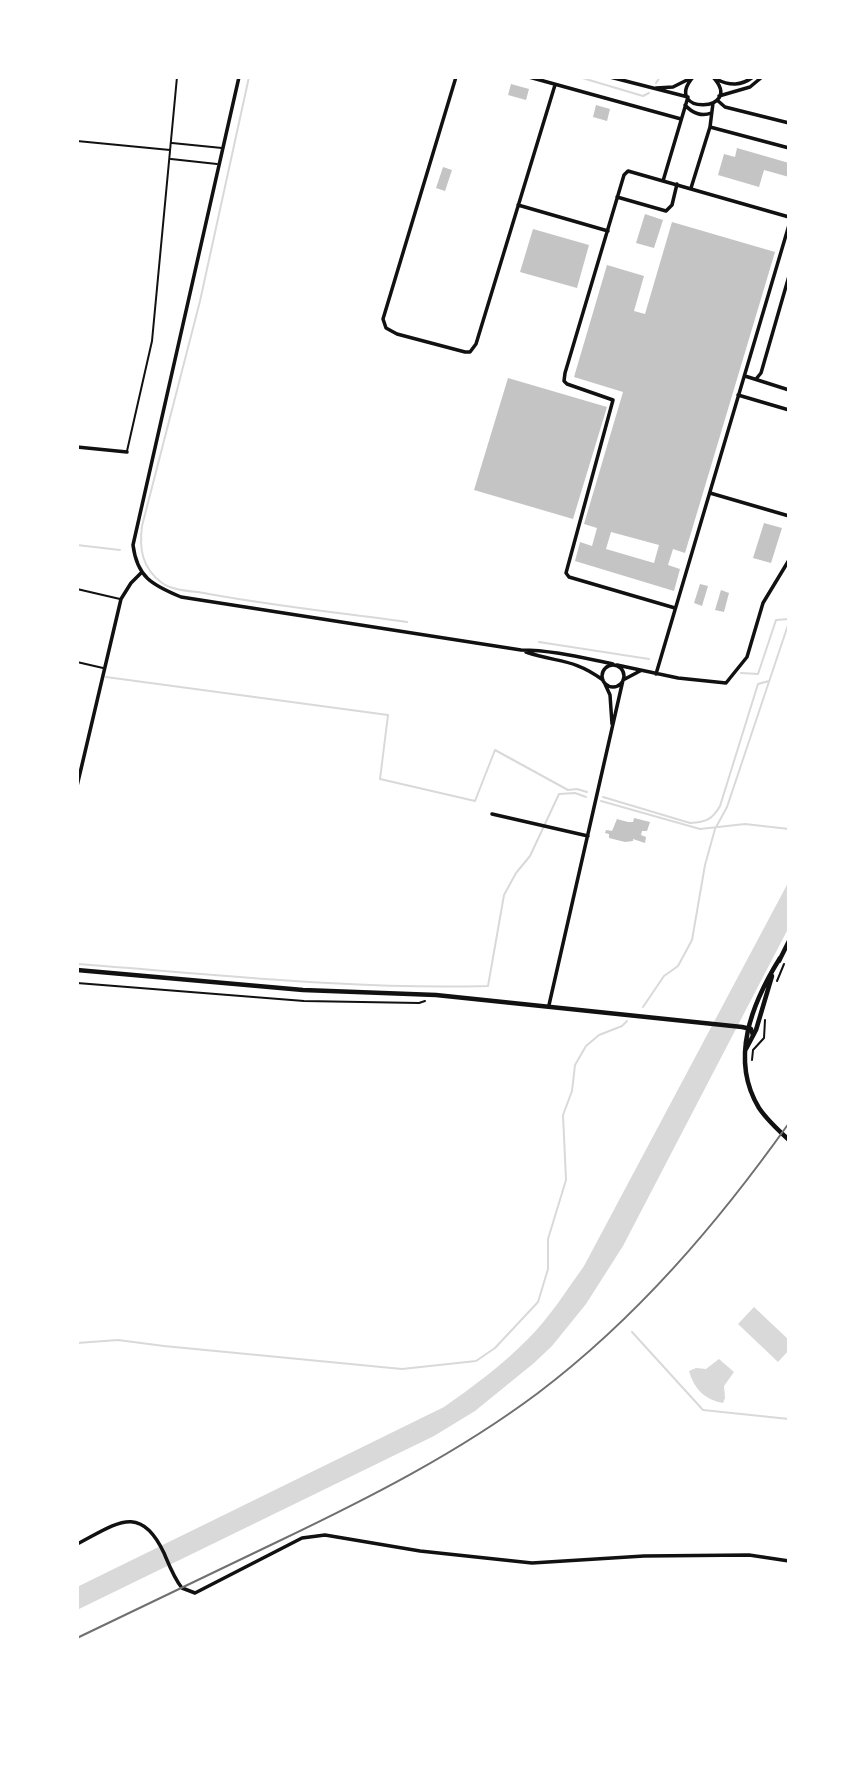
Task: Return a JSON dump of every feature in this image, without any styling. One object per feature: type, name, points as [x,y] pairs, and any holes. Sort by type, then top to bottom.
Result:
[{"type":"street","points":[[239,77],[133,545],[135,562],[141,572],[160,589],[180,597],[521,650],[565,654],[716,684],[730,681],[747,657],[763,603],[789,560]]},
{"type":"street","points":[[456,77],[383,318],[386,328],[397,334],[470,352],[476,344],[555,85]]},
{"type":"street","points":[[529,77],[681,119]]},
{"type":"street","points":[[610,77],[688,97],[699,106],[750,87],[762,77]]},
{"type":"street","points":[[650,88],[673,87],[693,77]]},
{"type":"street","points":[[663,181],[688,97],[687,89],[693,77]]},
{"type":"street","points":[[714,78],[735,85],[753,77]]},
{"type":"street","points":[[691,188],[719,87],[714,78]]},
{"type":"street","points":[[716,100],[725,107],[789,124]]},
{"type":"street","points":[[685,105],[693,112],[703,115],[713,112]]},
{"type":"street","points":[[710,127],[789,148]]},
{"type":"street","points":[[675,608],[569,577],[566,573],[612,398],[571,386],[564,381],[564,377],[617,197],[624,175],[628,171],[789,217]]},
{"type":"street","points":[[617,197],[666,211],[671,205],[677,184]]},
{"type":"street","points":[[518,205],[608,231]]},
{"type":"street","points":[[656,674],[789,225]]},
{"type":"street","points":[[757,379],[789,276]]},
{"type":"street","points":[[744,376],[789,390]]},
{"type":"street","points":[[738,395],[789,410]]},
{"type":"street","points":[[77,447],[127,452]]},
{"type":"street","points":[[709,493],[789,516]]},
{"type":"street","points":[[77,786],[121,599],[141,572]]},
{"type":"street","points":[[521,650],[536,656],[572,662],[614,687],[640,671]]},
{"type":"street","points":[[549,1006],[623,680],[624,673],[615,665]]},
{"type":"street","points":[[612,730],[610,695],[604,681],[604,669],[615,665]]},
{"type":"street","points":[[492,814],[588,836]]},
{"type":"street","points":[[744,1057],[789,941]]},
{"type":"street","points":[[783,959],[764,988],[746,1029],[744,1057],[754,1099],[765,1116],[789,1140]]},
{"type":"street","points":[[77,970],[303,990],[436,995],[715,1024],[753,1030],[753,1035]]},
{"type":"street","points":[[77,1544],[118,1523],[136,1521],[146,1526],[158,1542],[182,1588],[195,1593],[302,1538],[325,1535],[420,1551],[532,1563],[644,1556],[749,1555],[789,1561]]},
{"type":"lane","points":[[127,452],[152,341],[177,77]]},
{"type":"lane","points":[[77,141],[171,150]]},
{"type":"lane","points":[[171,143],[223,148]]},
{"type":"lane","points":[[170,159],[219,164]]},
{"type":"lane","points":[[77,589],[121,599]]},
{"type":"lane","points":[[77,662],[103,668]]},
{"type":"path","points":[[777,982],[783,959]]},
{"type":"path","points":[[77,983],[304,1001],[419,1003],[432,999]]},
{"type":"path","points":[[752,1063],[753,1051],[764,1038],[767,1014]]},
{"type":"shaded area","points":[[789,881],[789,927],[623,1246],[586,1304],[552,1346],[475,1411],[434,1436],[77,1610],[77,1587],[444,1407],[488,1375],[536,1331],[584,1266]]},
{"type":"shaded area","points":[[754,1307],[789,1340],[789,1350],[778,1362],[738,1324]]},
{"type":"shaded area","points":[[719,1359],[734,1372],[724,1386],[723,1403],[701,1393],[689,1371],[696,1368],[706,1369]]},
{"type":"building","points":[[511,84],[529,89],[526,100],[508,95]]},
{"type":"building","points":[[596,105],[610,109],[607,121],[593,117]]},
{"type":"building","points":[[737,148],[789,163],[789,177],[764,170],[759,187],[718,175],[724,154],[735,157]]},
{"type":"building","points":[[443,167],[452,170],[445,191],[436,188]]},
{"type":"building","points":[[645,214],[663,220],[654,248],[636,243]]},
{"type":"building","points":[[672,222],[775,252],[685,553],[673,549],[668,565],[680,569],[674,591],[575,561],[580,542],[592,546],[597,528],[584,524],[623,392],[574,377],[607,265],[644,276],[634,311],[645,314]],"holes":[[[611,532],[659,545],[654,563],[606,549]]]},
{"type":"building","points":[[533,229],[589,245],[577,288],[520,272]]},
{"type":"building","points":[[508,378],[607,407],[573,519],[474,490]]},
{"type":"building","points":[[764,523],[782,528],[771,563],[753,558]]},
{"type":"building","points":[[700,584],[708,586],[702,606],[694,603]]},
{"type":"building","points":[[721,590],[729,593],[724,612],[715,610]]},
{"type":"building","points":[[634,818],[650,822],[647,831],[642,831],[641,835],[646,837],[645,843],[633,839],[625,842],[609,838],[609,834],[605,833],[606,830],[612,831],[617,819],[633,822]]},
{"type":"waterway","points":[[249,77],[200,301],[142,526],[143,558],[155,577],[167,586],[178,589],[407,622]]},
{"type":"waterway","points":[[579,77],[643,96],[649,93]]},
{"type":"waterway","points":[[656,83],[660,77]]},
{"type":"waterway","points":[[77,545],[120,550]]},
{"type":"waterway","points":[[741,673],[758,674],[776,620],[789,619]]},
{"type":"waterway","points":[[643,1007],[664,976],[678,966],[692,940],[705,865],[715,829],[727,807],[789,622]]},
{"type":"waterway","points":[[539,642],[649,659]]},
{"type":"waterway","points":[[106,677],[388,715],[380,779],[475,801],[495,750],[568,790],[587,792]]},
{"type":"waterway","points":[[603,797],[690,823],[711,817],[720,806],[758,684],[769,681]]},
{"type":"waterway","points":[[77,964],[386,986],[488,986],[504,895],[516,873],[530,856],[559,794],[575,793],[586,797]]},
{"type":"waterway","points":[[601,801],[700,829],[745,824],[789,829]]},
{"type":"waterway","points":[[77,1343],[118,1340],[402,1369],[476,1361],[495,1348],[538,1302],[548,1269],[548,1239],[566,1180],[563,1115],[572,1091],[575,1065],[586,1046],[599,1035],[622,1026],[627,1021]]},
{"type":"waterway","points":[[632,1332],[703,1410],[789,1419]]},
{"type":"railway","points":[[77,1638],[378,1492],[508,1415],[574,1364],[642,1301],[734,1197],[789,1123]]}]
